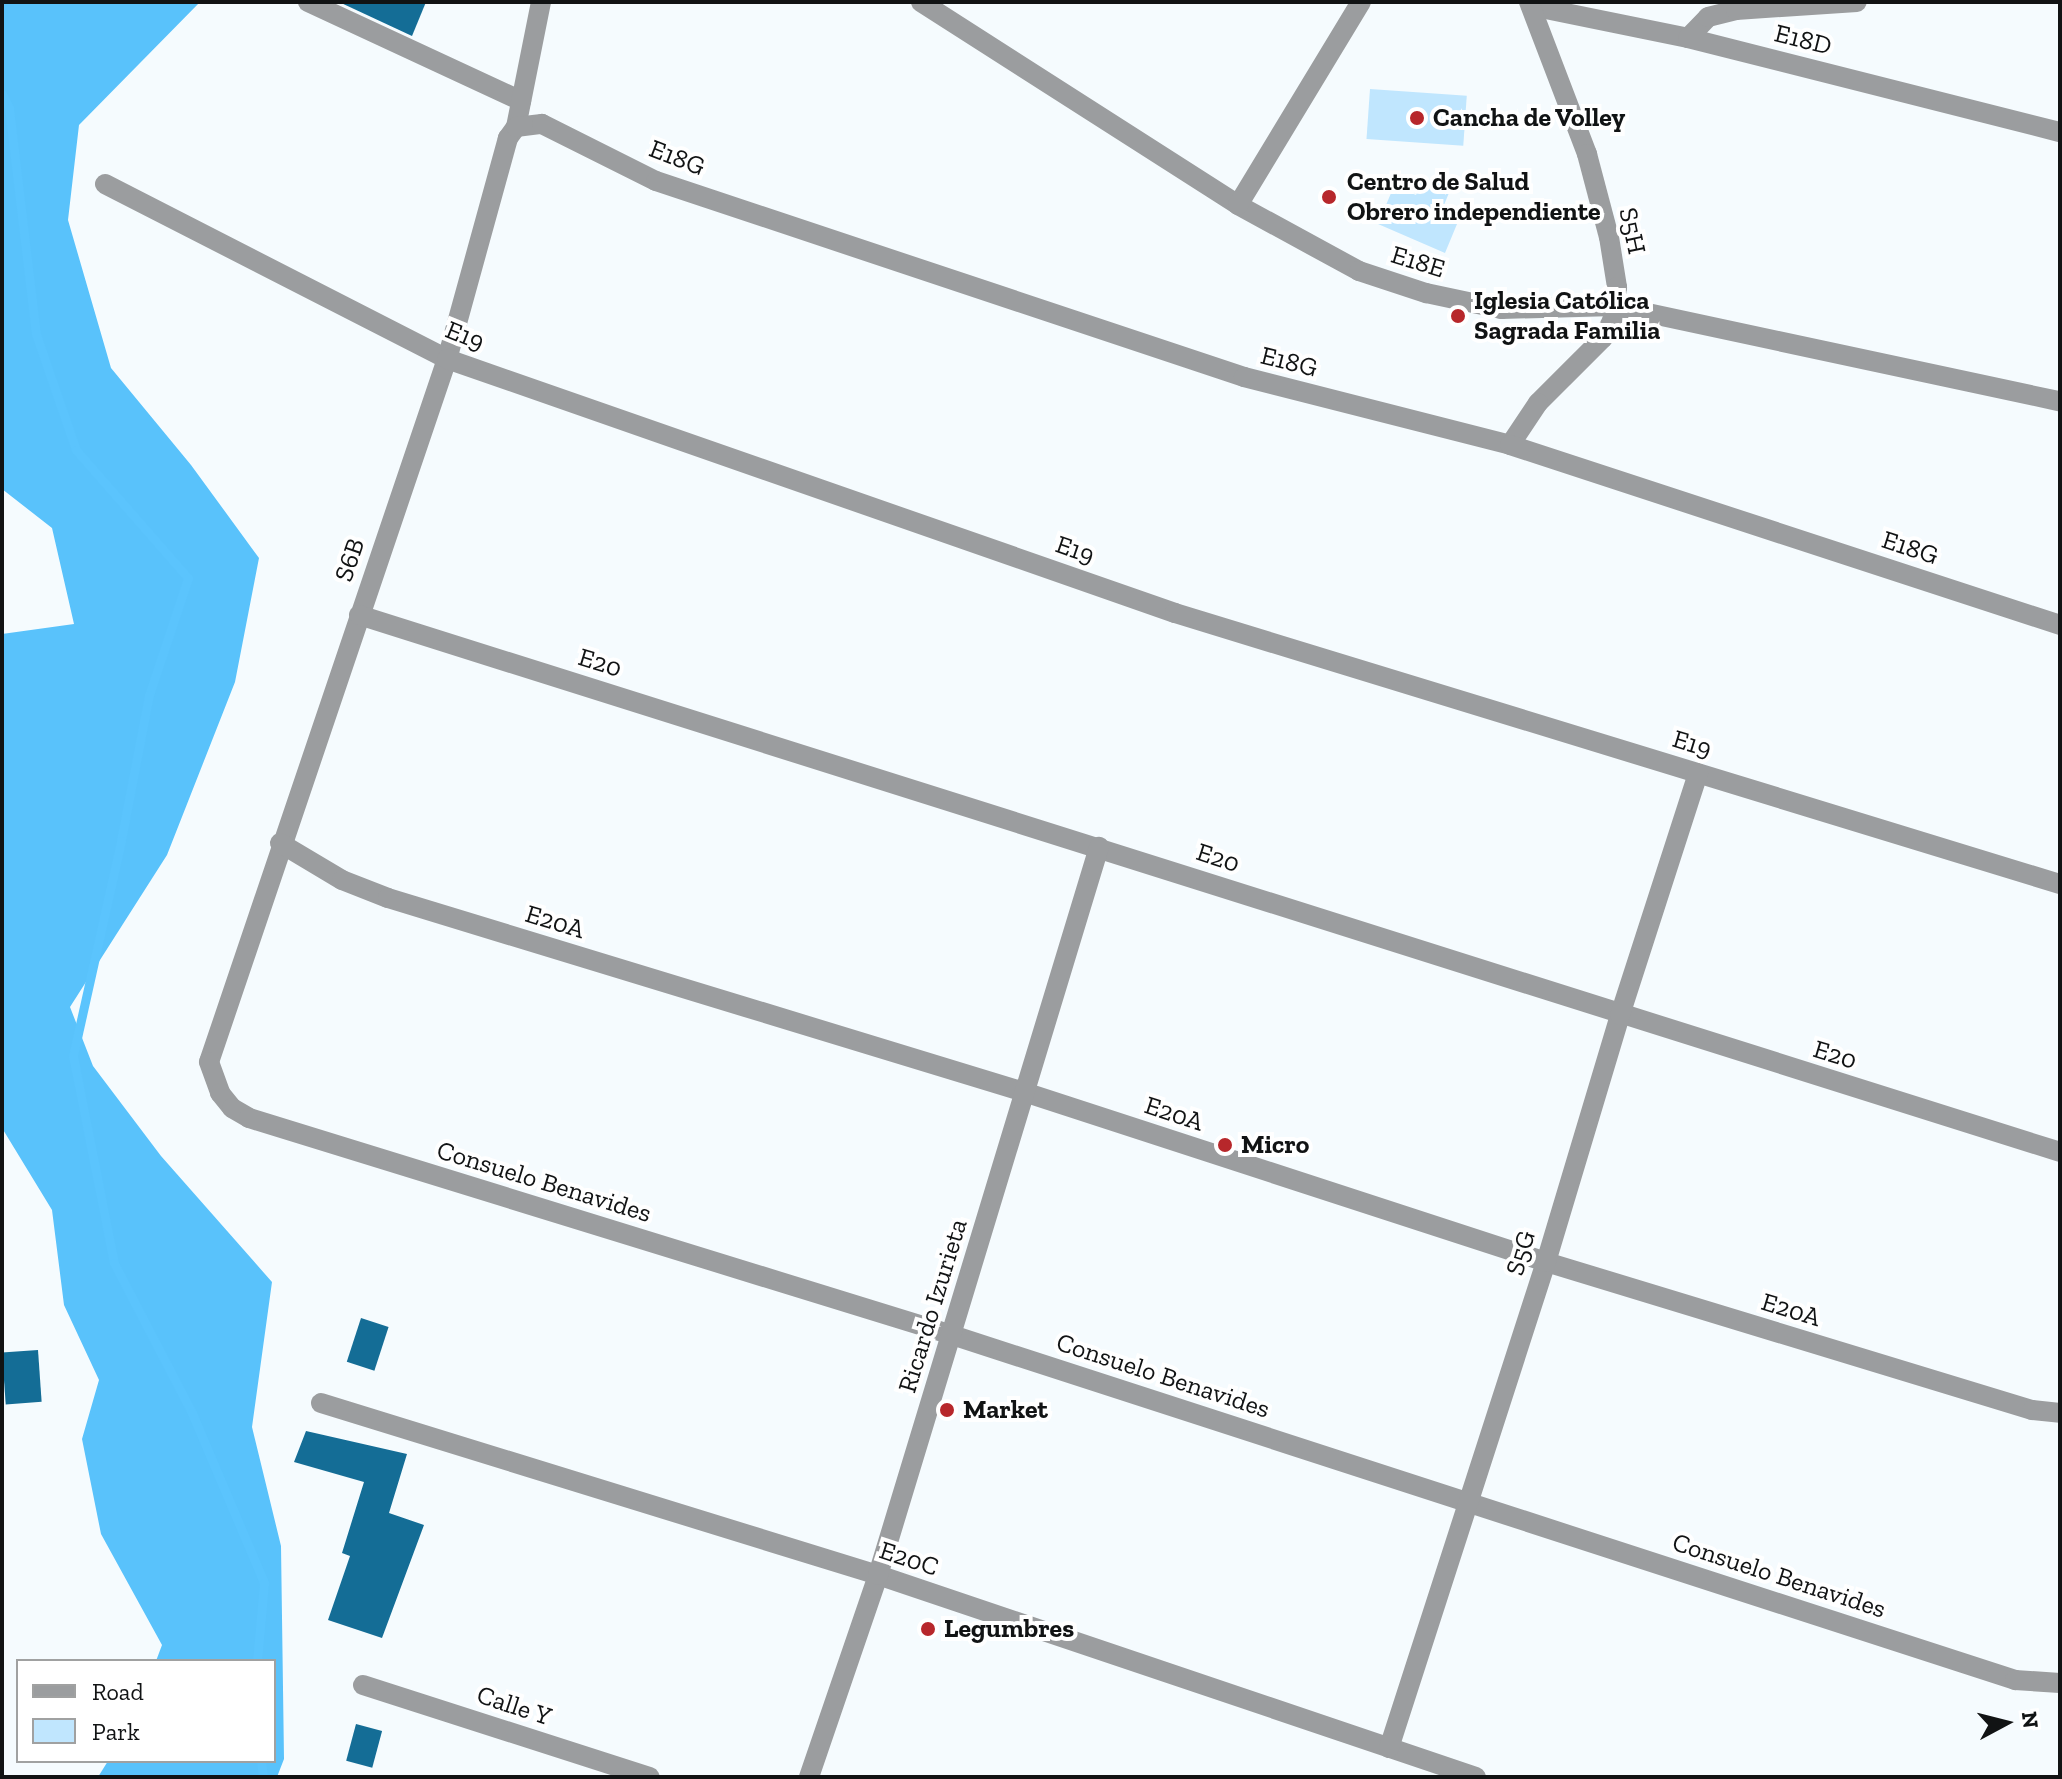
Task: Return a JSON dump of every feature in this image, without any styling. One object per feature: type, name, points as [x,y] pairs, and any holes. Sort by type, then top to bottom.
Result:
[{"type":"street","points":[[308,2],[521,101]]},
{"type":"street","name":"S6B","points":[[249,1118],[232,1108],[220,1093],[209,1062],[280,843],[447,359],[508,138],[516,127],[541,2]]},
{"type":"street","name":"E18E","points":[[921,2],[1238,205],[1359,271],[1426,293],[1501,309],[1615,306],[2060,401]]},
{"type":"street","points":[[1238,205],[1361,2]]},
{"type":"street","points":[[1688,38],[1708,17],[1736,10],[1857,2]]},
{"type":"street","name":"E18D","points":[[1530,4],[1688,38],[2060,132]]},
{"type":"street","name":"S5H","points":[[1510,445],[1538,403],[1603,338],[1615,306],[1617,287],[1609,237],[1587,154],[1530,4]]},
{"type":"street","name":"E18G","points":[[516,127],[542,124],[656,181],[1244,377],[1510,445],[2060,625]]},
{"type":"street","name":"E19","points":[[105,184],[447,359],[1175,613],[2060,884]]},
{"type":"street","name":"E20","points":[[359,615],[2060,1152]]},
{"type":"street","name":"S5G","points":[[1389,1748],[1546,1262],[1620,1015],[1698,773]]},
{"type":"street","name":"E20A","points":[[280,843],[342,880],[388,898],[1024,1092],[1546,1262],[2032,1410],[2060,1413]]},
{"type":"street","name":"Ricardo Izurieta","points":[[809,1777],[878,1575],[1099,847]]},
{"type":"street","name":"Consuelo Benavides","points":[[249,1118],[952,1335],[2015,1680],[2060,1683]]},
{"type":"street","name":"E20C","points":[[321,1403],[878,1575],[1389,1748],[1446,1772],[1476,1777]]},
{"type":"street","name":"Calle Y","points":[[363,1685],[650,1777]]},
{"type":"green space","name":"Cancha de Volley","points":[[1370,89],[1467,96],[1463,146],[1367,139]]},
{"type":"green space","name":"Cancha de Volley","points":[[1423,177],[1451,188],[1444,205],[1462,212],[1445,253],[1378,224],[1394,186],[1416,195]]},
{"type":"shaded area","points":[[2,2],[200,2],[79,125],[68,220],[111,368],[191,465],[259,558],[235,682],[167,855],[70,1007],[93,1066],[161,1156],[272,1282],[252,1427],[281,1546],[284,1759],[277,1777],[98,1777],[107,1763],[276,1763],[276,1659],[157,1659],[162,1645],[101,1534],[82,1439],[99,1380],[64,1305],[52,1210],[2,1128],[2,634],[74,624],[52,528],[2,489]]},
{"type":"building","points":[[339,2],[426,2],[412,36]]},
{"type":"building","points":[[361,1318],[389,1327],[374,1371],[347,1362]]},
{"type":"building","points":[[38,1350],[42,1402],[6,1404],[2,1353]]},
{"type":"building","points":[[306,1431],[407,1454],[389,1513],[424,1525],[382,1638],[328,1620],[350,1556],[342,1553],[364,1482],[294,1462]]},
{"type":"building","points":[[356,1724],[382,1731],[372,1768],[346,1761]]},
{"type":"waterway","points":[[2,94],[9,108],[36,334],[76,450],[188,578],[149,695],[121,841],[73,1056],[114,1263],[192,1413],[264,1583],[257,1659]]},
{"type":"waterway","points":[[261,1763],[263,1777]]},
{"type":"place","name":"Cancha de Volley","points":[[1417,118]]},
{"type":"place","name":"Centro de Salud Obrero independiente","points":[[1329,197]]},
{"type":"place","name":"Iglesia Católica Sagrada Familia","points":[[1458,316]]},
{"type":"place","name":"Micro","points":[[1225,1145]]},
{"type":"place","name":"Market","points":[[947,1410]]},
{"type":"place","name":"Legumbres","points":[[928,1629]]}]
